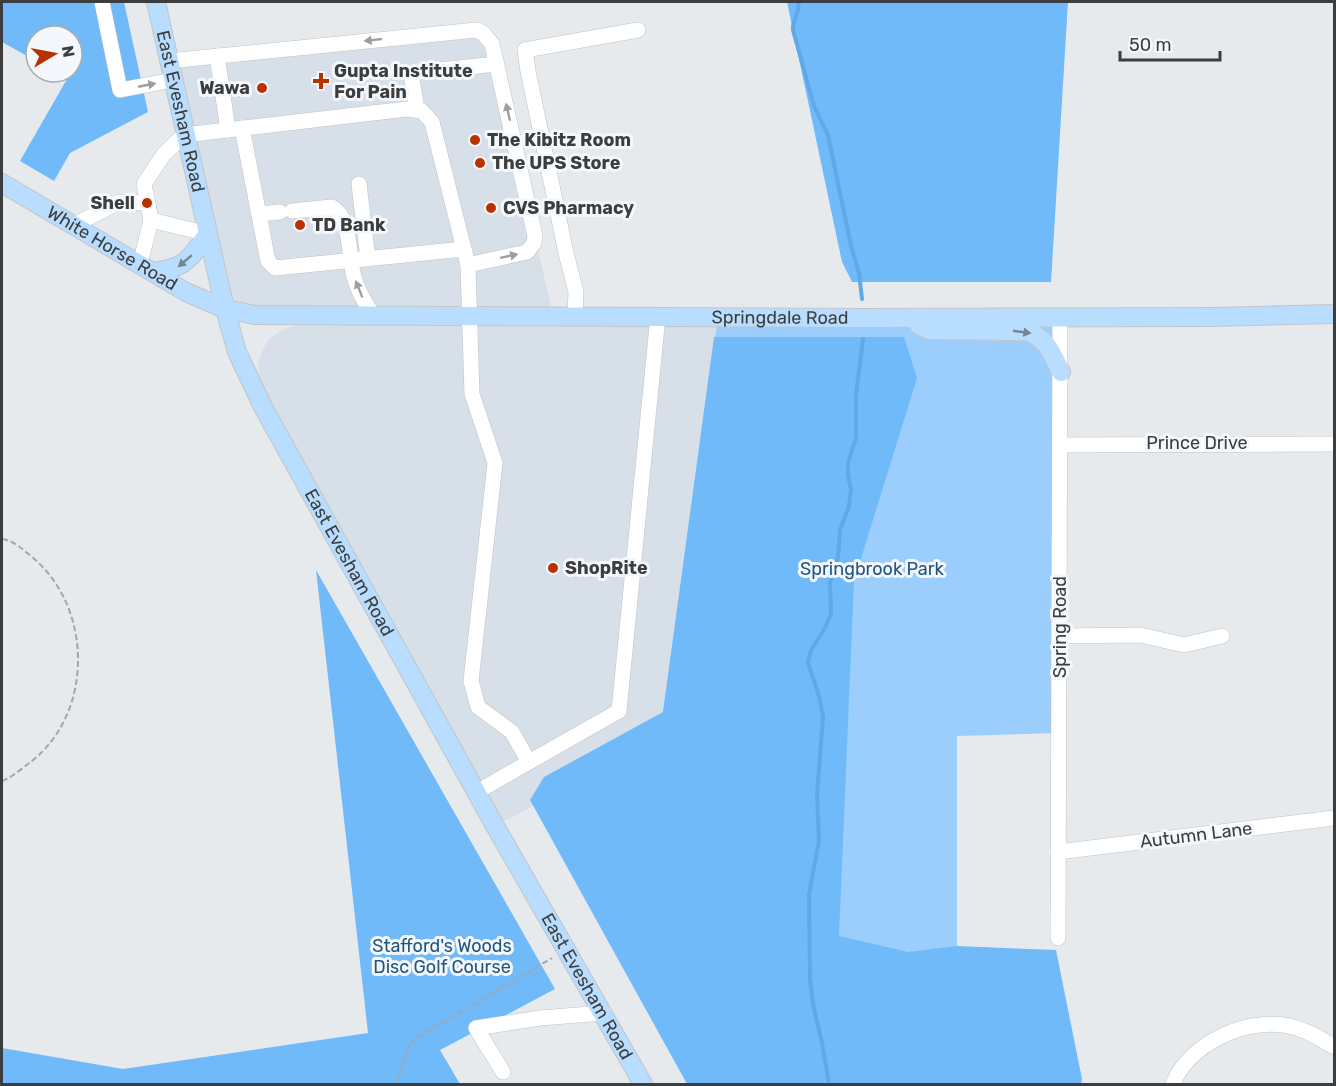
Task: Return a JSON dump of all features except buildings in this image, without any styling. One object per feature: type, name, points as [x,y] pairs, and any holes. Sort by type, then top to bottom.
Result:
[{"type":"main road","name":"East Evesham Road","points":[[156,2],[184,135],[225,309],[237,352],[255,393],[477,792],[644,1084]]},
{"type":"main road","name":"White Horse Road","points":[[2,183],[186,292],[225,309]]},
{"type":"main road","points":[[146,268],[174,269],[183,264],[208,234]]},
{"type":"main road","name":"Springdale Road","points":[[225,309],[255,315],[904,318],[1335,314]]},
{"type":"main road","points":[[904,318],[928,330],[1028,331],[1045,343],[1060,372]]},
{"type":"street","points":[[102,2],[120,90],[173,80]]},
{"type":"street","points":[[169,61],[476,30],[483,33],[492,44],[535,236],[534,243],[527,252],[468,265]]},
{"type":"street","points":[[575,316],[576,292],[525,50],[638,30]]},
{"type":"street","points":[[217,56],[259,214],[268,261],[275,268],[464,249]]},
{"type":"street","points":[[417,110],[411,74],[497,64]]},
{"type":"street","points":[[146,268],[151,220],[144,184],[164,154],[184,135],[407,109],[417,110],[428,116],[432,122],[468,265],[472,394],[495,463],[471,681],[478,708],[512,732],[529,762]]},
{"type":"street","points":[[359,184],[368,259]]},
{"type":"street","points":[[74,225],[119,202],[148,203]]},
{"type":"street","points":[[259,214],[332,207],[338,210],[345,222],[350,261],[358,290],[374,315]]},
{"type":"street","points":[[151,220],[208,234]]},
{"type":"street","points":[[477,792],[619,711],[658,316]]},
{"type":"street","name":"Spring Road","points":[[1058,938],[1060,317]]},
{"type":"street","name":"Prince Drive","points":[[1060,445],[1103,443],[1335,444]]},
{"type":"street","points":[[1060,636],[1141,636],[1184,645],[1222,636]]},
{"type":"street","name":"Autumn Lane","points":[[1058,852],[1335,818]]},
{"type":"street","points":[[503,1072],[476,1028],[540,1018],[604,1013]]},
{"type":"street","points":[[1173,1084],[1198,1049],[1227,1034],[1254,1026],[1283,1025],[1310,1032],[1335,1047]]},
{"type":"path","points":[[2,539],[12,541],[44,567],[67,601],[78,641],[77,683],[64,722],[40,755],[2,781]]},
{"type":"path","points":[[396,1084],[410,1042],[567,949]]},
{"type":"shaded area","points":[[476,30],[492,44],[553,316],[718,317],[663,712],[675,731],[495,826],[263,407],[258,363],[263,349],[269,339],[279,332],[312,317],[225,309],[169,61]]},
{"type":"green space","points":[[2,2],[124,2],[148,112],[70,153],[54,181],[20,161],[64,84],[84,84],[84,24],[24,24],[24,54],[2,42]]},
{"type":"green space","points":[[787,2],[1068,2],[1051,282],[852,282],[842,262]]},
{"type":"green space","name":"Springbrook Park","points":[[718,317],[1060,317],[1059,733],[957,736],[957,963],[790,984],[663,712]]},
{"type":"green space","points":[[714,337],[904,337],[917,378],[854,581],[839,936],[908,952],[957,946],[1056,950],[1082,1079],[1081,1084],[687,1084],[530,800],[544,777],[663,712]]},
{"type":"green space","name":"Stafford's Woods Disc Golf Course","points":[[316,570],[555,989],[440,1050],[460,1084],[2,1084],[2,1048],[123,1069],[368,1033]]},
{"type":"waterway","points":[[798,2],[793,30],[814,106],[828,135],[851,246],[859,273],[862,299]]},
{"type":"waterway","points":[[829,1084],[810,979],[809,894],[819,841],[817,794],[823,717],[808,663],[811,650],[831,614],[830,582],[838,557],[840,530],[849,506],[851,489],[848,463],[856,438],[856,395],[863,339]]},
{"type":"place","name":"Gupta Institute For Pain","points":[[321,81]]},
{"type":"place","name":"Wawa","points":[[262,88]]},
{"type":"place","name":"The Kibitz Room","points":[[475,140]]},
{"type":"place","name":"The UPS Store","points":[[480,163]]},
{"type":"place","name":"Shell","points":[[147,203]]},
{"type":"place","name":"CVS Pharmacy","points":[[491,208]]},
{"type":"place","name":"TD Bank","points":[[300,225]]},
{"type":"place","name":"ShopRite","points":[[553,568]]}]
